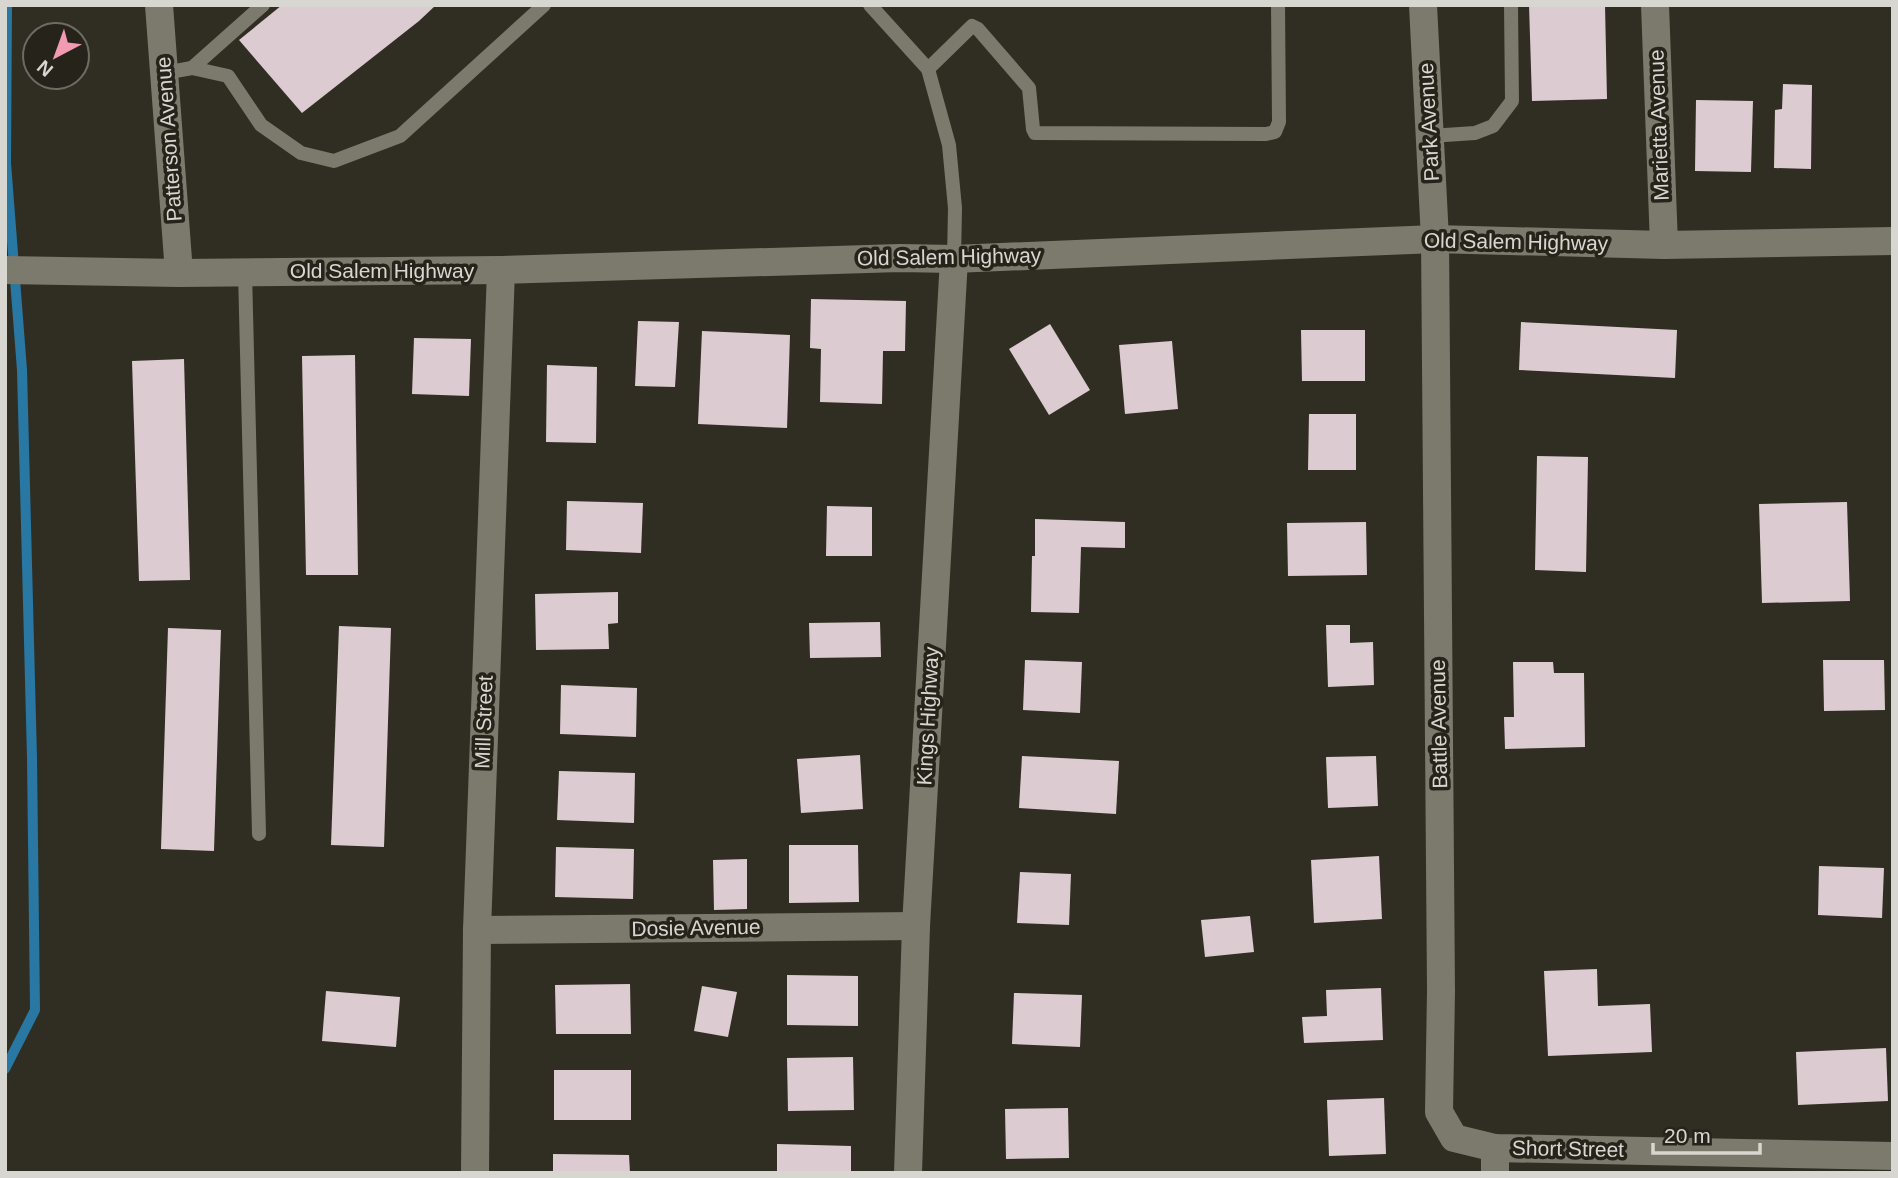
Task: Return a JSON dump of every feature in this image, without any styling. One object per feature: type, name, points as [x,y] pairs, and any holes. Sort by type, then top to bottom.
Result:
[{"type":"street","name":"Patterson Avenue","points":[[159,5],[179,273]]},
{"type":"street","name":"Park Avenue","points":[[1423,5],[1435,239]]},
{"type":"street","name":"Marietta Avenue","points":[[1655,5],[1664,245]]},
{"type":"street","name":"Old Salem Highway","points":[[5,270],[179,273],[501,270],[900,258],[954,259],[1435,239],[1664,245],[1893,240]]},
{"type":"street","name":"Battle Avenue","points":[[1435,239],[1441,977],[1439,1111],[1454,1138],[1495,1160]]},
{"type":"street","name":"Kings Highway","points":[[908,1173],[916,926],[954,259]]},
{"type":"street","name":"Mill Street","points":[[475,1173],[477,930],[501,270]]},
{"type":"street","name":"Dosie Avenue","points":[[477,930],[916,926]]},
{"type":"street","name":"Short Street","points":[[1495,1160],[1893,1156]]},
{"type":"lane","points":[[192,68],[263,5]]},
{"type":"lane","points":[[164,73],[192,68],[228,76],[261,125],[301,153],[334,161],[400,136],[544,5]]},
{"type":"lane","points":[[870,5],[928,69],[949,145],[955,208],[954,259]]},
{"type":"lane","points":[[928,69],[972,26],[978,29],[1029,88],[1035,133],[1266,134],[1275,132],[1279,122],[1278,5]]},
{"type":"lane","points":[[1430,136],[1475,132],[1493,126],[1512,101],[1511,5]]},
{"type":"lane","points":[[245,272],[259,834]]},
{"type":"building","points":[[282,5],[436,5],[302,113],[239,40]]},
{"type":"building","points":[[1529,5],[1605,5],[1607,99],[1532,101]]},
{"type":"building","points":[[1783,84],[1812,85],[1811,169],[1774,168],[1775,110],[1782,109]]},
{"type":"building","points":[[1696,100],[1753,101],[1751,172],[1695,171]]},
{"type":"building","points":[[811,299],[906,301],[905,351],[883,351],[882,404],[820,402],[821,349],[810,348]]},
{"type":"building","points":[[638,321],[679,322],[675,387],[635,386]]},
{"type":"building","points":[[1521,322],[1677,330],[1675,378],[1519,370]]},
{"type":"building","points":[[1050,324],[1090,390],[1049,415],[1009,349]]},
{"type":"building","points":[[1301,330],[1365,330],[1365,381],[1302,381]]},
{"type":"building","points":[[702,331],[790,335],[787,428],[698,424]]},
{"type":"building","points":[[414,338],[471,339],[469,396],[412,394]]},
{"type":"building","points":[[1172,341],[1178,409],[1125,414],[1119,345]]},
{"type":"building","points":[[355,355],[358,575],[306,575],[302,356]]},
{"type":"building","points":[[184,359],[190,580],[139,581],[132,361]]},
{"type":"building","points":[[547,365],[597,367],[596,443],[546,442]]},
{"type":"building","points":[[1309,414],[1356,414],[1356,470],[1308,470]]},
{"type":"building","points":[[1537,456],[1588,457],[1586,572],[1535,570]]},
{"type":"building","points":[[567,501],[643,503],[641,553],[566,550]]},
{"type":"building","points":[[1847,502],[1850,601],[1762,603],[1759,504]]},
{"type":"building","points":[[827,506],[872,507],[872,556],[826,556]]},
{"type":"building","points":[[1035,519],[1125,522],[1125,548],[1081,547],[1079,613],[1031,612]]},
{"type":"building","points":[[1366,522],[1367,575],[1288,576],[1287,523]]},
{"type":"building","points":[[618,592],[618,623],[608,624],[609,649],[536,650],[535,594]]},
{"type":"building","points":[[880,622],[881,657],[810,658],[809,623]]},
{"type":"building","points":[[1326,625],[1350,625],[1350,643],[1373,642],[1374,685],[1328,687]]},
{"type":"building","points":[[339,626],[391,628],[384,847],[331,845]]},
{"type":"building","points":[[168,628],[221,630],[214,851],[161,849]]},
{"type":"building","points":[[1025,660],[1082,662],[1080,713],[1023,710]]},
{"type":"building","points":[[1823,660],[1884,660],[1885,710],[1824,711]]},
{"type":"building","points":[[1513,662],[1553,662],[1554,673],[1584,673],[1585,747],[1505,749],[1504,717],[1514,717]]},
{"type":"building","points":[[561,685],[637,688],[636,737],[560,734]]},
{"type":"building","points":[[860,755],[863,809],[801,813],[797,759]]},
{"type":"building","points":[[1022,756],[1119,761],[1116,814],[1019,808]]},
{"type":"building","points":[[1376,756],[1378,806],[1328,808],[1326,757]]},
{"type":"building","points":[[559,771],[635,773],[634,823],[557,820]]},
{"type":"building","points":[[789,845],[858,845],[859,902],[789,903]]},
{"type":"building","points":[[556,847],[634,849],[633,899],[555,897]]},
{"type":"building","points":[[1379,856],[1382,919],[1314,923],[1311,860]]},
{"type":"building","points":[[747,859],[747,909],[714,910],[713,860]]},
{"type":"building","points":[[1819,866],[1884,868],[1882,918],[1818,915]]},
{"type":"building","points":[[1020,872],[1071,874],[1069,925],[1017,923]]},
{"type":"building","points":[[1250,916],[1254,952],[1205,957],[1201,920]]},
{"type":"building","points":[[1597,969],[1598,1006],[1650,1004],[1652,1052],[1548,1056],[1544,971]]},
{"type":"building","points":[[787,975],[858,976],[858,1026],[787,1025]]},
{"type":"building","points":[[630,984],[631,1034],[556,1034],[555,985]]},
{"type":"building","points":[[702,986],[737,992],[728,1037],[694,1031]]},
{"type":"building","points":[[1381,988],[1383,1040],[1304,1043],[1302,1017],[1327,1016],[1326,990]]},
{"type":"building","points":[[326,991],[400,997],[396,1047],[322,1041]]},
{"type":"building","points":[[1014,993],[1082,995],[1080,1047],[1012,1044]]},
{"type":"building","points":[[1886,1048],[1888,1101],[1798,1105],[1796,1052]]},
{"type":"building","points":[[853,1057],[854,1110],[788,1111],[787,1058]]},
{"type":"building","points":[[554,1070],[631,1070],[631,1120],[554,1120]]},
{"type":"building","points":[[1384,1098],[1386,1154],[1329,1156],[1327,1100]]},
{"type":"building","points":[[1068,1108],[1069,1158],[1006,1159],[1005,1109]]},
{"type":"building","points":[[777,1144],[851,1146],[851,1173],[777,1173]]},
{"type":"building","points":[[553,1154],[629,1155],[630,1173],[553,1173]]},
{"type":"waterway","points":[[5,1069],[35,1010],[32,758],[22,370],[6,163],[7,5]]}]
